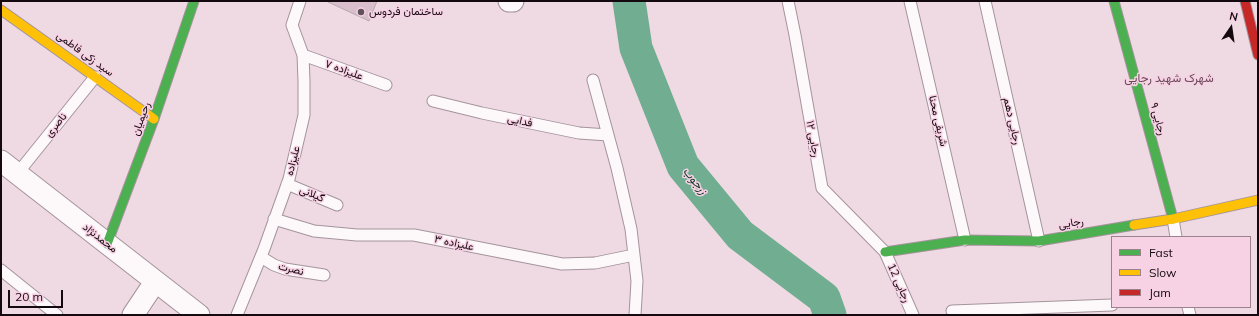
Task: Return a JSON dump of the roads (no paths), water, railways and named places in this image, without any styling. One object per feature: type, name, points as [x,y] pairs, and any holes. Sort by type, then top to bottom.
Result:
[{"type":"street","name":"رحیمیان","points":[[107,244],[154,119],[194,1]]},
{"type":"street","name":"رجایی ۹","points":[[1114,1],[1173,219]]},
{"type":"street","points":[[1245,1],[1258,55]]},
{"type":"street","name":"سید زکی فاطمی","points":[[1,10],[154,119]]},
{"type":"street","name":"محمدنژاد","points":[[1,161],[200,315]]},
{"type":"street","name":"رجایی","points":[[885,252],[965,240],[1039,241],[1173,219],[1258,200]]},
{"type":"street","points":[[133,315],[156,282]]},
{"type":"lane","name":"علیزاده","points":[[237,315],[261,257],[287,184],[304,114],[303,56],[292,25],[300,1]]},
{"type":"lane","name":"رجایی ۱۲","points":[[788,1],[822,188],[885,252]]},
{"type":"lane","name":"شریفی محنا","points":[[910,1],[965,240]]},
{"type":"lane","name":"رجایی دهم","points":[[985,1],[1039,241]]},
{"type":"lane","name":"علیزاده ۷","points":[[303,56],[386,85]]},
{"type":"lane","name":"ناصری","points":[[18,174],[95,77]]},
{"type":"lane","points":[[593,80],[631,229],[637,281],[635,315]]},
{"type":"lane","name":"فدایی","points":[[433,101],[578,133],[608,135]]},
{"type":"lane","name":"گیلانی","points":[[287,184],[337,205]]},
{"type":"lane","name":"علیزاده ۳","points":[[274,219],[314,231],[357,235],[414,235],[562,264],[595,263],[634,255]]},
{"type":"lane","points":[[1173,219],[1176,236]]},
{"type":"lane","name":"رجایی 12","points":[[885,252],[913,315]]},
{"type":"lane","name":"نصرت","points":[[261,257],[274,265],[292,271],[324,275]]},
{"type":"lane","points":[[1,270],[57,315]]},
{"type":"lane","points":[[952,311],[1111,305]]},
{"type":"waterway","name":"زرجوب","points":[[629,1],[636,48],[683,166],[740,235],[824,298],[830,315]]},
{"type":"place","name":"ساختمان فردوس","points":[[361,12]]},
{"type":"district","name":"شهرک شهید رجایی","points":[[1169,78]]}]
